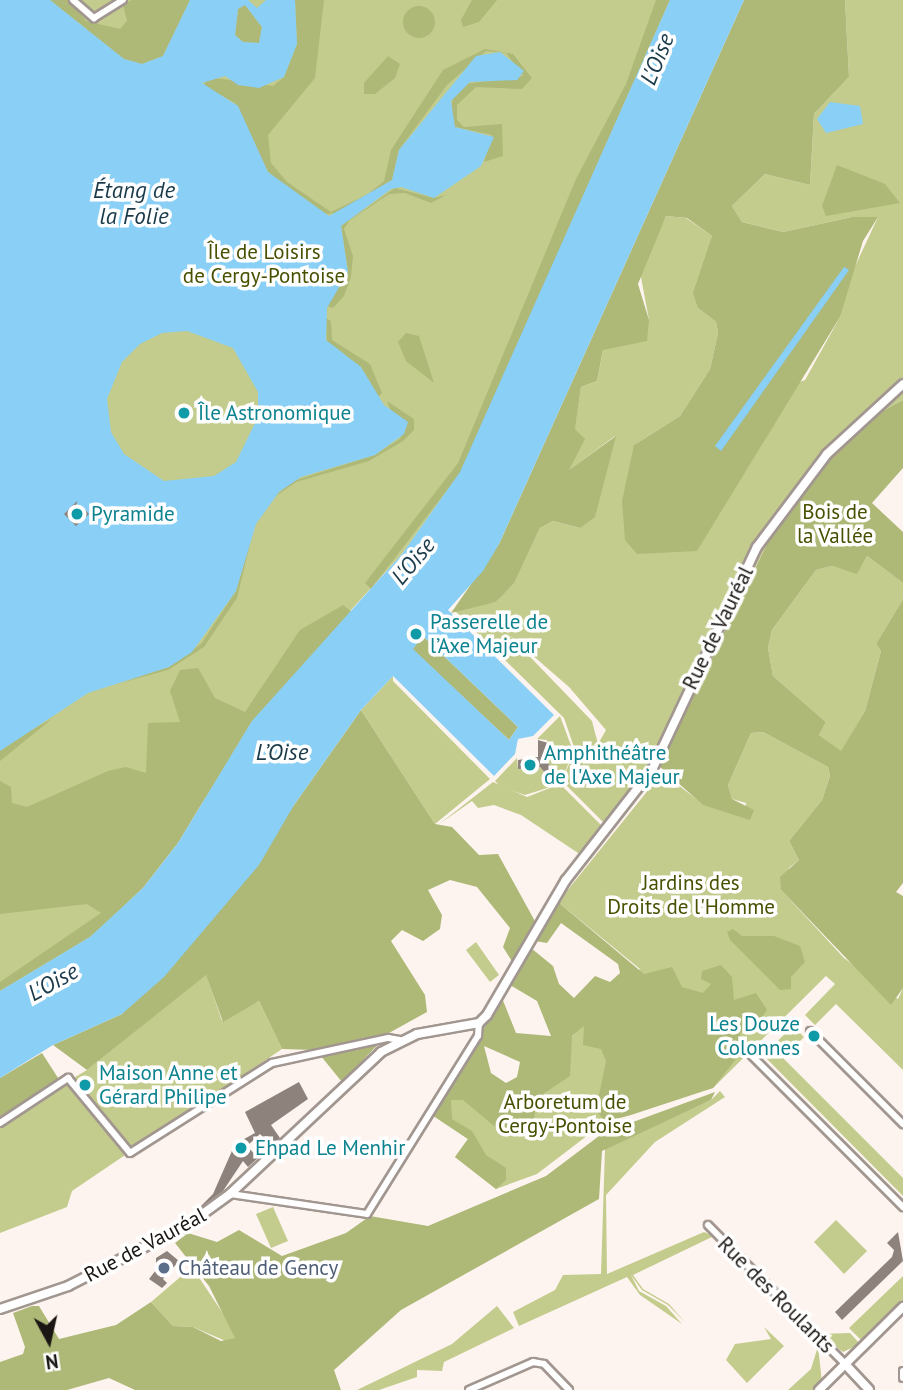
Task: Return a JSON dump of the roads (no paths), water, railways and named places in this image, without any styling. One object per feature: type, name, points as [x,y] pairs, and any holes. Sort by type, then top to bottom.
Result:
[{"type":"street","points":[[73,0],[94,18],[123,0]]},
{"type":"street","name":"Rue de Vauréal","points":[[479,1023],[566,880],[652,770],[750,559],[827,454],[903,384]]},
{"type":"street","points":[[0,1123],[68,1078],[130,1153],[272,1063],[388,1038],[400,1040],[479,1023],[478,1036],[366,1214],[230,1194]]},
{"type":"street","points":[[810,1031],[903,1124]]},
{"type":"street","name":"Rue de Vauréal","points":[[0,1309],[83,1279],[187,1226],[230,1194],[400,1040]]},
{"type":"street","points":[[752,1056],[903,1207]]},
{"type":"street","name":"Rue des Roulants","points":[[708,1225],[845,1364]]},
{"type":"street","points":[[819,1390],[903,1307]]},
{"type":"street","points":[[469,1390],[531,1362],[544,1364],[569,1390]]},
{"type":"street","points":[[845,1364],[869,1390]]},
{"type":"street","points":[[903,1371],[903,1378]]},
{"type":"water","name":"Étang de la Folie","points":[[0,0],[50,0],[124,59],[142,64],[163,56],[190,0],[248,0],[257,8],[266,0],[295,0],[297,44],[284,77],[259,88],[238,85],[225,76],[202,83],[238,106],[268,172],[329,216],[392,180],[399,150],[476,56],[500,52],[524,71],[517,80],[470,82],[451,101],[455,127],[494,137],[481,166],[434,198],[401,187],[391,189],[341,226],[348,272],[327,308],[326,340],[361,367],[384,405],[408,422],[404,434],[375,455],[301,477],[279,492],[256,524],[236,591],[192,652],[169,667],[88,693],[0,751]],"holes":[[[245,5],[262,27],[259,43],[243,42],[235,35],[238,9]],[[187,331],[233,348],[258,392],[258,417],[236,462],[214,476],[164,481],[124,454],[111,432],[107,399],[122,362],[140,344],[162,333]]]},
{"type":"water","name":"L’Oise","points":[[670,0],[744,0],[499,544],[483,571],[448,610],[554,715],[533,736],[518,739],[515,754],[494,776],[393,676],[361,710],[294,805],[259,865],[164,977],[122,1014],[53,1045],[0,1078],[0,991],[90,937],[143,888],[178,843],[252,721],[402,554],[460,472]],"holes":[[[423,636],[518,727],[509,740],[413,649]]]},
{"type":"water","points":[[830,102],[860,106],[863,124],[826,133],[817,119]]},
{"type":"water","points":[[844,267],[849,270],[721,451],[715,446]]},
{"type":"place","name":"Île Astronomique","points":[[184,413]]},
{"type":"place","name":"Pyramide","points":[[77,514]]},
{"type":"place","name":"Passerelle de l’Axe Majeur","points":[[416,634]]},
{"type":"place","name":"Amphithéâtre de l'Axe Majeur","points":[[530,765]]},
{"type":"place","name":"Les Douze Colonnes","points":[[814,1036]]},
{"type":"place","name":"Maison Anne et Gérard Philipe","points":[[85,1085]]},
{"type":"place","name":"Ehpad Le Menhir","points":[[241,1148]]},
{"type":"place","name":"Château de Gency","points":[[164,1268]]},
{"type":"water label","name":"L'Oise","points":[[657,59]]},
{"type":"water label","name":"L'Oise","points":[[413,561]]},
{"type":"water label","name":"L'Oise","points":[[53,982]]},
{"type":"park label","name":"Île de Loisirs de Cergy-Pontoise","points":[[264,264]]},
{"type":"park label","name":"Bois de la Vallée","points":[[835,524]]},
{"type":"park label","name":"Jardins des Droits de l'Homme","points":[[691,895]]},
{"type":"park label","name":"Arboretum de Cergy‐Pontoise","points":[[565,1114]]}]
